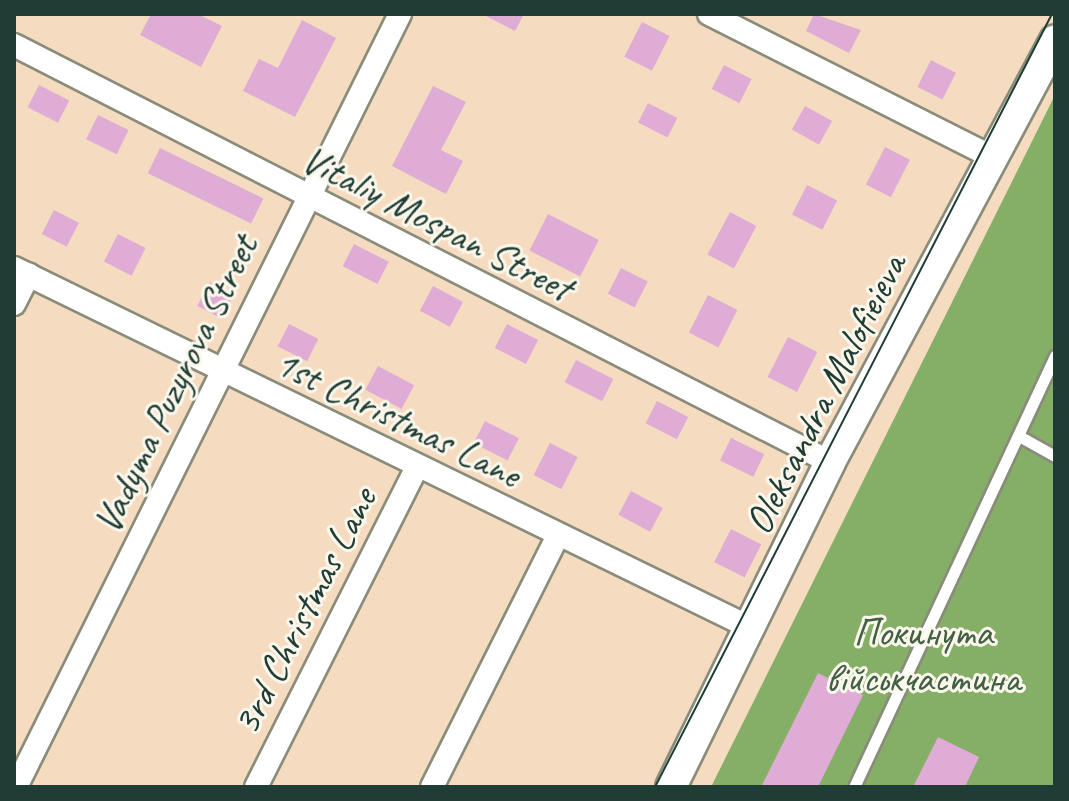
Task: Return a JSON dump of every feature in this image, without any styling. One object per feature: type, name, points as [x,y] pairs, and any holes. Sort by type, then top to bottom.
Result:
[{"type":"street","name":"Vadyma Puzyrova Street","points":[[16,787],[400,14]]},
{"type":"street","points":[[709,14],[994,158]]},
{"type":"street","name":"Oleksandra Malofieieva","points":[[671,787],[830,462],[1055,40]]},
{"type":"street","name":"Vitaliy Mospan Street","points":[[14,45],[306,198],[830,462]]},
{"type":"street","points":[[14,304],[21,272]]},
{"type":"street","name":"1st Christmas Lane","points":[[21,272],[557,537],[751,628]]},
{"type":"street","name":"3rd Christmas Lane","points":[[256,787],[417,467]]},
{"type":"street","points":[[432,787],[557,537]]},
{"type":"lane","points":[[854,787],[1055,356]]},
{"type":"lane","points":[[1019,436],[1055,456]]},
{"type":"green space","name":"Покинута військчастина","points":[[1055,95],[1055,787],[711,787]]},
{"type":"building","points":[[151,14],[198,14],[222,26],[201,67],[140,35]]},
{"type":"building","points":[[482,14],[524,14],[515,31]]},
{"type":"building","points":[[814,14],[861,30],[849,53],[806,31]]},
{"type":"building","points":[[302,20],[336,38],[295,117],[243,91],[259,59],[278,68]]},
{"type":"building","points":[[642,22],[670,36],[652,71],[624,57]]},
{"type":"building","points":[[931,60],[956,73],[942,99],[917,87]]},
{"type":"building","points":[[724,65],[752,79],[739,103],[712,89]]},
{"type":"building","points":[[39,85],[69,100],[58,123],[28,107]]},
{"type":"building","points":[[433,86],[466,102],[441,150],[463,161],[446,194],[392,166]]},
{"type":"building","points":[[648,103],[677,118],[667,138],[638,123]]},
{"type":"building","points":[[805,106],[832,121],[819,145],[792,130]]},
{"type":"building","points":[[98,115],[129,130],[117,154],[86,139]]},
{"type":"building","points":[[885,147],[910,160],[891,197],[866,184]]},
{"type":"building","points":[[160,148],[263,198],[251,224],[148,173]]},
{"type":"building","points":[[807,185],[837,200],[822,230],[792,214]]},
{"type":"building","points":[[54,210],[79,223],[67,247],[42,234]]},
{"type":"building","points":[[730,212],[756,226],[734,268],[707,254]]},
{"type":"building","points":[[548,214],[599,240],[580,276],[529,251]]},
{"type":"building","points":[[118,234],[146,248],[132,276],[104,262]]},
{"type":"building","points":[[354,244],[389,262],[377,284],[343,266]]},
{"type":"building","points":[[621,268],[648,282],[635,307],[608,294]]},
{"type":"building","points":[[210,282],[234,295],[221,319],[197,306]]},
{"type":"building","points":[[433,286],[463,302],[450,327],[420,311]]},
{"type":"building","points":[[708,295],[737,310],[718,347],[689,332]]},
{"type":"building","points":[[289,324],[318,339],[307,361],[278,346]]},
{"type":"building","points":[[507,324],[538,340],[526,364],[495,348]]},
{"type":"building","points":[[788,337],[817,352],[797,392],[768,377]]},
{"type":"building","points":[[576,360],[613,379],[602,401],[565,382]]},
{"type":"building","points":[[378,366],[414,385],[402,409],[365,390]]},
{"type":"building","points":[[657,401],[688,417],[677,439],[646,423]]},
{"type":"building","points":[[485,421],[519,438],[508,461],[474,443]]},
{"type":"building","points":[[731,438],[764,454],[753,477],[720,460]]},
{"type":"building","points":[[550,443],[578,457],[561,489],[534,475]]},
{"type":"building","points":[[631,491],[663,508],[650,532],[618,515]]},
{"type":"building","points":[[731,529],[761,544],[744,577],[714,562]]},
{"type":"building","points":[[818,673],[863,695],[818,787],[761,787]]},
{"type":"building","points":[[938,737],[979,757],[965,787],[913,787]]},
{"type":"tram line","points":[[655,787],[1052,14]]}]
